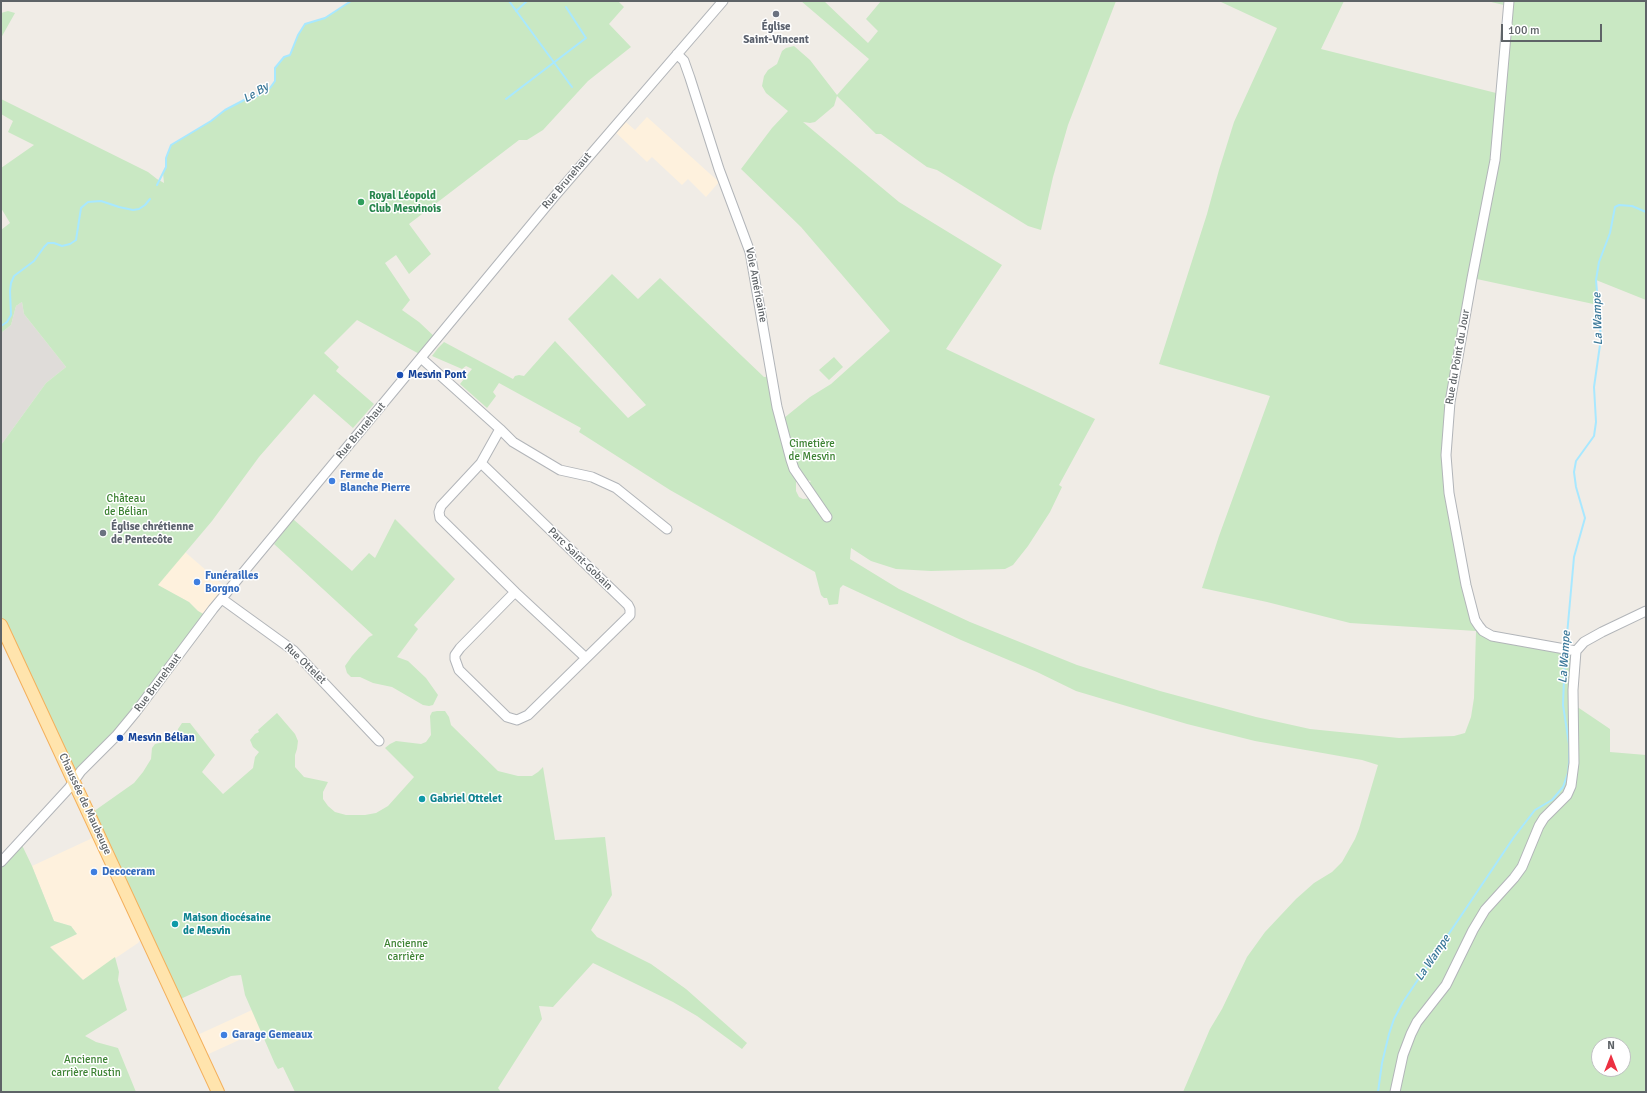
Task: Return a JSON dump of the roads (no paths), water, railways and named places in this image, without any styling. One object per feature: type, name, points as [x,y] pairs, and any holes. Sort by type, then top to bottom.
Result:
[{"type":"main road","name":"Chaussée de Maubeuge","points":[[1,625],[218,1092]]},
{"type":"street","name":"Rue Brunehaut","points":[[1,862],[69,788],[81,771],[116,736],[135,714],[207,616],[554,197],[723,1]]},
{"type":"street","name":"Rue du Point du Jour","points":[[1509,1],[1495,160],[1468,296],[1450,402],[1447,430],[1446,472],[1451,513],[1457,544],[1470,602],[1475,620],[1479,626],[1486,633],[1492,636],[1573,651]]},
{"type":"street","name":"Voie Américaine","points":[[677,54],[684,61],[721,175],[750,252],[777,407],[794,470],[826,517]]},
{"type":"street","points":[[421,358],[513,442],[560,470],[592,477],[616,488],[668,529]]},
{"type":"street","points":[[500,429],[481,463],[441,506],[439,515],[442,520],[515,592],[586,658]]},
{"type":"street","name":"Parc Saint-Gobain","points":[[481,463],[628,605],[630,609],[630,615],[525,718],[517,720],[508,717],[459,670],[454,659],[460,648],[515,592]]},
{"type":"street","name":"Rue Ottelet","points":[[222,599],[294,651],[379,741]]},
{"type":"street","points":[[1395,1092],[1400,1063],[1417,1022],[1446,985],[1473,930],[1485,910],[1522,867],[1539,826],[1544,818],[1562,801],[1571,786],[1574,763],[1573,651],[1584,642],[1646,611]]},
{"type":"waterway","name":"Le By","points":[[157,185],[166,167],[166,158],[171,145],[211,121],[225,110],[246,99],[257,96],[270,88],[275,81],[275,68],[284,57],[290,55],[298,35],[305,24],[325,18],[351,1]]},
{"type":"waterway","points":[[509,1],[572,87]]},
{"type":"waterway","points":[[516,11],[527,1]]},
{"type":"waterway","points":[[506,99],[586,38],[566,7]]},
{"type":"waterway","name":"Le By","points":[[1,326],[7,322],[11,315],[10,291],[14,276],[34,261],[48,243],[54,243],[62,246],[70,244],[76,240],[81,208],[88,202],[101,201],[133,210],[139,209],[150,199]]},
{"type":"waterway","name":"La Wampe","points":[[1566,646],[1574,557],[1585,518],[1576,487],[1574,472],[1576,461],[1594,436],[1596,422],[1594,387],[1601,338],[1596,280],[1599,262],[1610,233],[1615,207],[1619,205],[1632,206],[1646,212]]},
{"type":"waterway","name":"La Wampe","points":[[1378,1092],[1382,1063],[1389,1034],[1394,1019],[1403,1002],[1514,837],[1535,810],[1552,800],[1563,787],[1568,773],[1569,762],[1569,744],[1563,705],[1565,652]]},
{"type":"place","name":"Église Saint-Vincent","points":[[776,14]]},
{"type":"place","name":"Royal Léopold Club Mesvinois","points":[[361,202]]},
{"type":"place","name":"Mesvin Pont","points":[[400,375]]},
{"type":"place","name":"Ferme de Blanche Pierre","points":[[332,481]]},
{"type":"place","name":"Église chrétienne de Pentecôte","points":[[103,533]]},
{"type":"place","name":"Funérailles Borgno","points":[[197,582]]},
{"type":"place","name":"Mesvin Bélian","points":[[120,738]]},
{"type":"place","name":"Gabriel Ottelet","points":[[422,799]]},
{"type":"place","name":"Decoceram","points":[[94,872]]},
{"type":"place","name":"Maison diocésaine de Mesvin","points":[[175,924]]},
{"type":"place","name":"Garage Gemeaux","points":[[224,1035]]},
{"type":"park label","name":"Cimetière de Mesvin","points":[[812,450]]},
{"type":"park label","name":"Château de Bélian","points":[[126,505]]},
{"type":"park label","name":"Ancienne carrière","points":[[406,950]]},
{"type":"park label","name":"Ancienne carrière Rustin","points":[[86,1066]]}]
